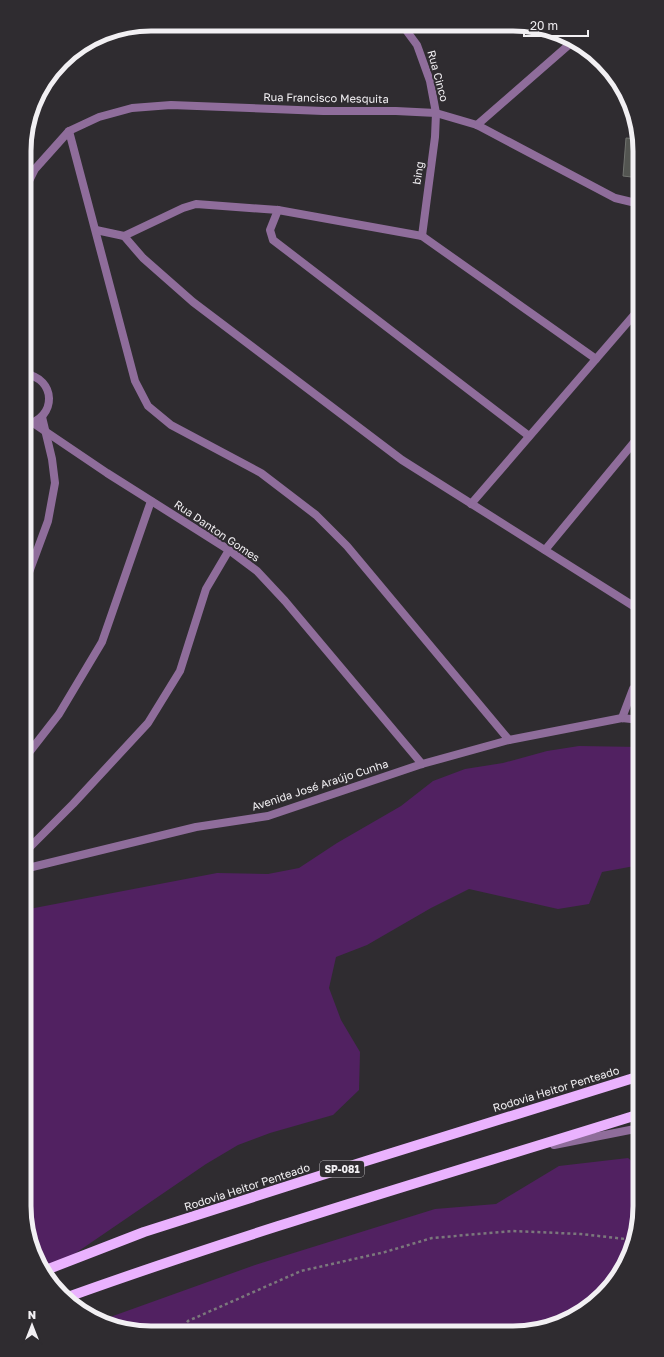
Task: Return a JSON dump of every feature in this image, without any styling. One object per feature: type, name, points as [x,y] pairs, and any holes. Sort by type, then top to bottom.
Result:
[{"type":"main road","name":"Rodovia Heitor Penteado","points":[[49,1269],[144,1232],[633,1078]]},
{"type":"main road","points":[[72,1296],[161,1265],[353,1203],[633,1116]]},
{"type":"street","name":"Rua Cinco","points":[[407,31],[417,45],[430,81],[436,113]]},
{"type":"street","points":[[477,125],[569,45]]},
{"type":"street","name":"Rua Francisco Mesquita","points":[[31,177],[35,169],[69,131],[99,117],[132,108],[171,105],[323,111],[396,111],[436,113],[477,125],[615,198],[633,202]]},
{"type":"street","name":"bing","points":[[422,236],[435,137],[436,113]]},
{"type":"street","points":[[69,131],[135,381],[148,406],[170,425],[261,473],[316,515],[347,546],[509,740]]},
{"type":"street","points":[[124,236],[183,208],[196,204],[278,210],[422,236],[596,359]]},
{"type":"street","points":[[278,210],[270,230],[273,240],[529,436]]},
{"type":"street","points":[[96,230],[124,236],[143,258],[193,302],[402,460],[545,550],[633,603]]},
{"type":"street","points":[[471,504],[633,316]]},
{"type":"street","points":[[31,376],[37,378],[44,384],[48,392],[49,400],[48,407],[42,417],[31,423]]},
{"type":"street","points":[[31,567],[48,521],[55,484],[52,459],[42,417]]},
{"type":"street","name":"Rua Danton Gomes","points":[[31,425],[46,431],[107,473],[229,550],[257,571],[286,601],[422,764]]},
{"type":"street","points":[[545,550],[633,443]]},
{"type":"street","points":[[31,749],[59,714],[102,642],[151,501]]},
{"type":"street","points":[[31,846],[73,804],[148,723],[180,671],[206,589],[229,550]]},
{"type":"street","points":[[622,718],[633,689]]},
{"type":"street","name":"Avenida José Araújo Cunha","points":[[31,867],[196,827],[268,816],[422,764],[509,740],[622,718],[633,719]]},
{"type":"street","points":[[522,1151],[633,1129]]},
{"type":"path","points":[[184,1326],[188,1321],[301,1271],[385,1252],[432,1238],[513,1231],[581,1234],[628,1239]]},
{"type":"shaded area","points":[[579,746],[633,747],[633,866],[602,872],[589,904],[558,909],[469,889],[431,908],[367,945],[336,957],[329,988],[341,1020],[360,1052],[359,1090],[333,1115],[270,1133],[238,1145],[206,1164],[50,1271],[43,1259],[37,1244],[31,1213],[31,909],[217,873],[268,874],[299,868],[337,843],[401,806],[433,781],[465,769],[503,763],[547,751]]},
{"type":"shaded area","points":[[628,1158],[633,1162],[633,1213],[631,1229],[624,1252],[608,1279],[598,1291],[586,1301],[573,1310],[551,1320],[528,1325],[513,1326],[151,1326],[136,1325],[108,1318],[255,1265],[435,1209],[496,1204],[559,1166]]},
{"type":"building","points":[[626,138],[632,139],[633,177],[623,176]]}]
